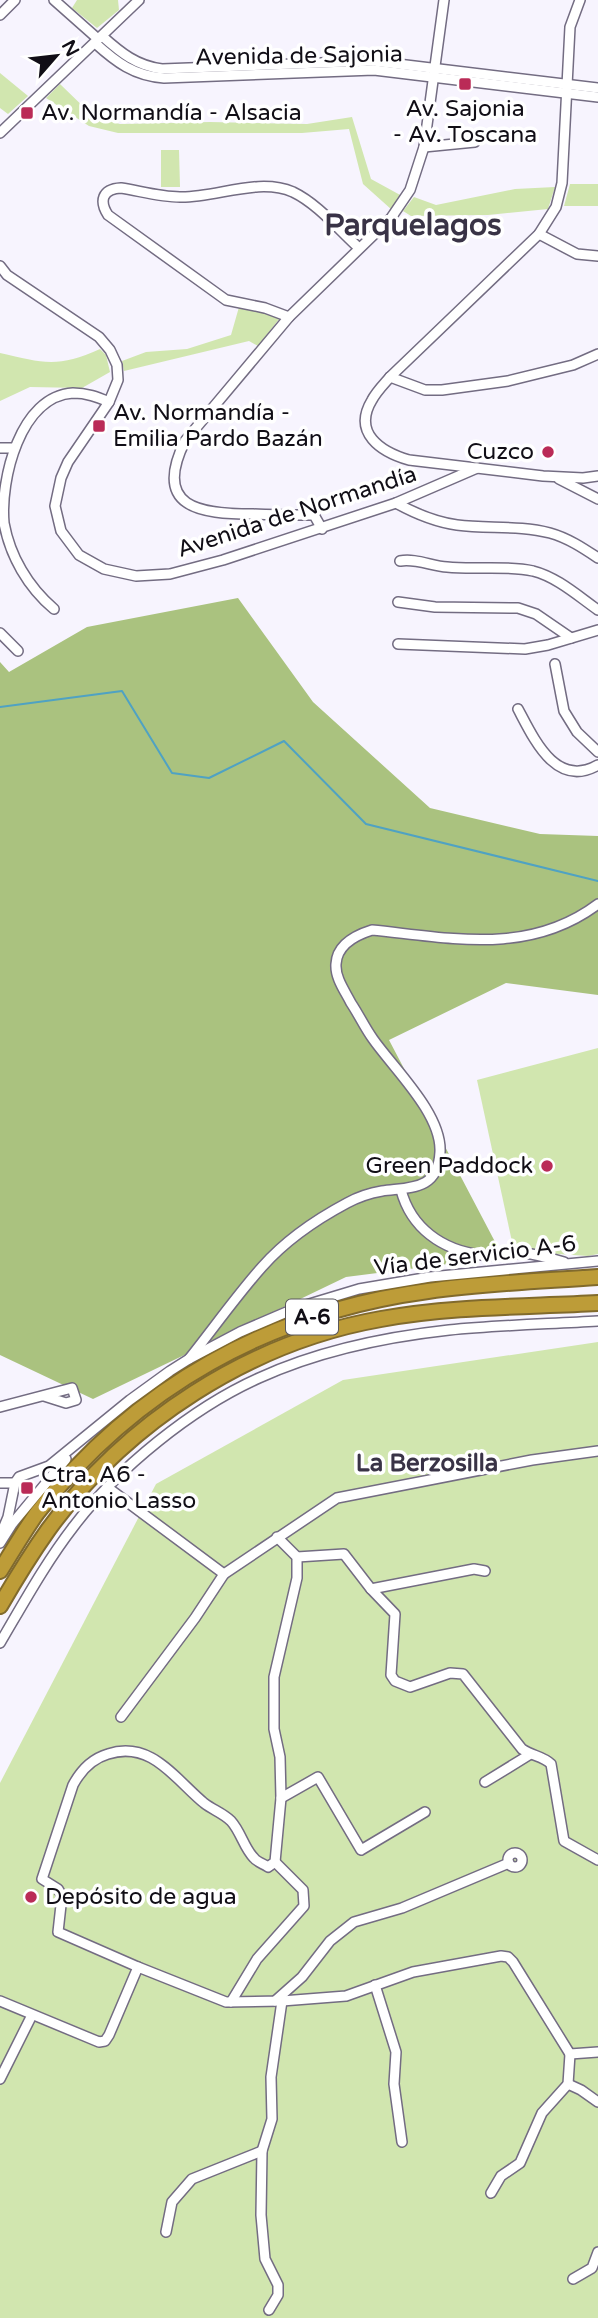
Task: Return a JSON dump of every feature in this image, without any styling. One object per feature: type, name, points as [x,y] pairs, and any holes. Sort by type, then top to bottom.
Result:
[{"type":"highway","name":"A-6","points":[[0,1572],[36,1515],[57,1489],[124,1421],[176,1382],[238,1347],[300,1321],[361,1304],[428,1291],[598,1277]]},
{"type":"highway","name":"A-6","points":[[0,1606],[48,1530],[88,1482],[138,1435],[188,1397],[246,1363],[308,1337],[380,1319],[436,1312],[598,1303]]},
{"type":"highway","points":[[380,1319],[407,1323],[598,1313]]},
{"type":"street","points":[[0,15],[15,0]]},
{"type":"street","name":"Avenida de Sajonia","points":[[54,0],[98,39],[120,65],[150,77],[374,70],[434,72],[567,88],[598,88]]},
{"type":"street","points":[[0,133],[139,0]]},
{"type":"street","points":[[322,529],[314,515],[222,514],[189,506],[176,488],[176,460],[185,441],[289,317],[380,229],[411,190],[424,147],[444,0]]},
{"type":"street","points":[[580,0],[570,27],[562,183],[556,207],[539,234],[390,377],[372,399],[366,427],[371,439],[381,449],[390,455],[410,460],[555,477],[598,476]]},
{"type":"street","name":"Avenida de Sajonia","points":[[567,88],[598,97]]},
{"type":"street","points":[[424,147],[475,142]]},
{"type":"street","points":[[289,317],[265,307],[226,300],[108,215],[102,198],[113,188],[178,197],[207,196],[261,187],[279,188],[307,201],[359,248]]},
{"type":"street","points":[[539,234],[577,254],[598,256]]},
{"type":"street","name":"Avenida de Normandía","points":[[0,266],[7,275],[99,337],[110,350],[117,365],[118,380],[109,402],[78,446],[61,478],[55,506],[61,530],[79,555],[104,569],[136,576],[170,574],[223,560],[396,503],[477,468]]},
{"type":"street","points":[[390,377],[425,390],[442,390],[508,381],[573,365],[598,354]]},
{"type":"street","points":[[54,609],[31,586],[10,546],[4,522],[3,498],[7,470],[13,448],[43,406],[57,397],[71,393],[90,394],[109,402]]},
{"type":"street","points":[[0,448],[13,448]]},
{"type":"street","points":[[555,477],[596,497]]},
{"type":"street","points":[[583,478],[596,497]]},
{"type":"street","points":[[396,503],[419,516],[459,525],[529,528],[553,534],[598,558]]},
{"type":"street","points":[[400,561],[408,559],[449,568],[522,569],[536,572],[568,588],[598,610]]},
{"type":"street","points":[[398,602],[435,607],[518,608],[536,614],[571,638]]},
{"type":"street","points":[[398,644],[525,649],[598,630]]},
{"type":"street","points":[[0,633],[18,651]]},
{"type":"street","points":[[555,664],[564,711],[577,732],[598,752]]},
{"type":"street","points":[[518,709],[534,740],[553,762],[566,770],[578,772],[588,771],[598,765]]},
{"type":"street","points":[[189,1359],[262,1267],[280,1249],[347,1203],[367,1195],[418,1187],[433,1175],[438,1164],[440,1143],[427,1110],[372,1038],[340,983],[336,963],[343,946],[356,935],[372,930],[481,941],[514,938],[556,928],[579,919],[598,904]]},
{"type":"street","points":[[401,1190],[405,1204],[427,1234],[458,1249],[482,1255],[530,1254],[572,1264]]},
{"type":"street","name":"Vía de servicio A-6","points":[[99,1426],[130,1400],[189,1359],[240,1332],[296,1308],[359,1289],[430,1276],[598,1261]]},
{"type":"street","points":[[0,1643],[73,1527],[107,1486],[149,1448],[217,1401],[258,1378],[300,1362],[365,1344],[451,1330],[598,1321]]},
{"type":"street","points":[[0,1407],[44,1396]]},
{"type":"street","points":[[0,1536],[8,1517],[4,1508],[15,1483],[24,1474],[49,1466],[99,1426]]},
{"type":"street","points":[[0,1543],[55,1470],[99,1426]]},
{"type":"street","points":[[121,1717],[195,1618],[224,1574],[337,1498],[532,1460],[598,1451]]},
{"type":"street","points":[[0,1483],[15,1483]]},
{"type":"street","points":[[107,1486],[224,1574]]},
{"type":"street","points":[[277,1538],[297,1557],[297,1578],[274,1677],[274,1729],[280,1757],[281,1798],[275,1862],[268,1867],[254,1859],[233,1823],[206,1804],[162,1764],[149,1755],[134,1750],[118,1751],[89,1763],[79,1773],[42,1879],[58,1889],[62,1896],[58,1932],[138,1967],[231,2002],[346,1996],[413,1972],[508,1957],[570,2054],[568,2084],[542,2113],[520,2163],[501,2176],[491,2193]]},
{"type":"street","points":[[297,1557],[344,1554],[395,1614],[392,1679],[410,1687],[450,1673],[463,1674],[522,1749],[529,1755],[546,1759],[551,1764],[564,1841],[598,1860]]},
{"type":"street","points":[[371,1589],[474,1569],[485,1572]]},
{"type":"street","points":[[485,1782],[529,1755]]},
{"type":"street","points":[[281,1798],[318,1777],[361,1850],[425,1812]]},
{"type":"street","points":[[231,2002],[257,1959],[304,1906],[303,1889],[275,1862]]},
{"type":"street","points":[[269,2310],[278,2295],[278,2285],[265,2259],[261,2215],[262,2151],[272,2119],[271,2077],[279,2001],[330,1941],[354,1922],[402,1908],[509,1863]]},
{"type":"street","points":[[0,2001],[99,2042],[105,2041],[138,1967]]},
{"type":"street","points":[[375,1985],[396,2052],[394,2084],[402,2142]]},
{"type":"street","points":[[0,2079],[32,2015]]},
{"type":"street","points":[[570,2054],[598,2052]]},
{"type":"street","points":[[568,2084],[598,2102]]},
{"type":"street","points":[[166,2232],[172,2202],[192,2179],[262,2151]]},
{"type":"street","points":[[573,2279],[592,2268],[598,2252]]},
{"type":"green space","points":[[77,0],[118,0],[119,10],[97,28],[72,8]]},
{"type":"green space","points":[[0,73],[28,96],[8,114],[0,108]]},
{"type":"green space","points":[[60,84],[94,117],[120,124],[307,124],[352,117],[371,179],[402,196],[392,210],[363,184],[349,129],[302,133],[118,133],[89,126],[46,98]]},
{"type":"green space","points":[[161,150],[179,150],[180,187],[161,187]]},
{"type":"green space","points":[[570,184],[598,184],[598,206],[564,206]]},
{"type":"green space","points":[[555,187],[548,209],[488,215],[411,216],[403,211],[414,197],[436,205],[515,189]]},
{"type":"green space","points":[[239,307],[280,318],[258,346],[249,341],[124,371],[122,361],[146,352],[187,349],[231,335]]},
{"type":"green space","points":[[100,349],[106,355],[110,372],[82,388],[30,387],[0,401],[0,353],[50,362],[73,359]]},
{"type":"green space","points":[[238,598],[313,702],[430,808],[540,834],[598,836],[598,995],[506,983],[389,1040],[503,1257],[346,1277],[93,1399],[0,1355],[0,662],[9,672],[87,627]]},
{"type":"green space","name":"Green Paddock","points":[[598,1048],[598,1254],[588,1256],[514,1251],[477,1080]]},
{"type":"green space","points":[[598,1342],[598,2318],[0,2318],[0,1783],[156,1484],[343,1380]]},
{"type":"waterway","points":[[0,707],[122,691],[172,773],[209,778],[284,741],[366,824],[598,881]]},
{"type":"place","name":"Av. Sajonia - Av. Toscana","points":[[465,84]]},
{"type":"place","name":"Av. Normandía - Alsacia","points":[[27,113]]},
{"type":"place","name":"Av. Normandía - Emilia Pardo Bazán","points":[[99,426]]},
{"type":"place","name":"Cuzco","points":[[548,452]]},
{"type":"place","name":"Green Paddock","points":[[547,1166]]},
{"type":"place","name":"Ctra. A6 - Antonio Lasso","points":[[27,1488]]},
{"type":"place","name":"Depósito de agua","points":[[31,1897]]},
{"type":"district","name":"Parquelagos","points":[[413,225]]},
{"type":"district","name":"La Berzosilla","points":[[427,1463]]}]
